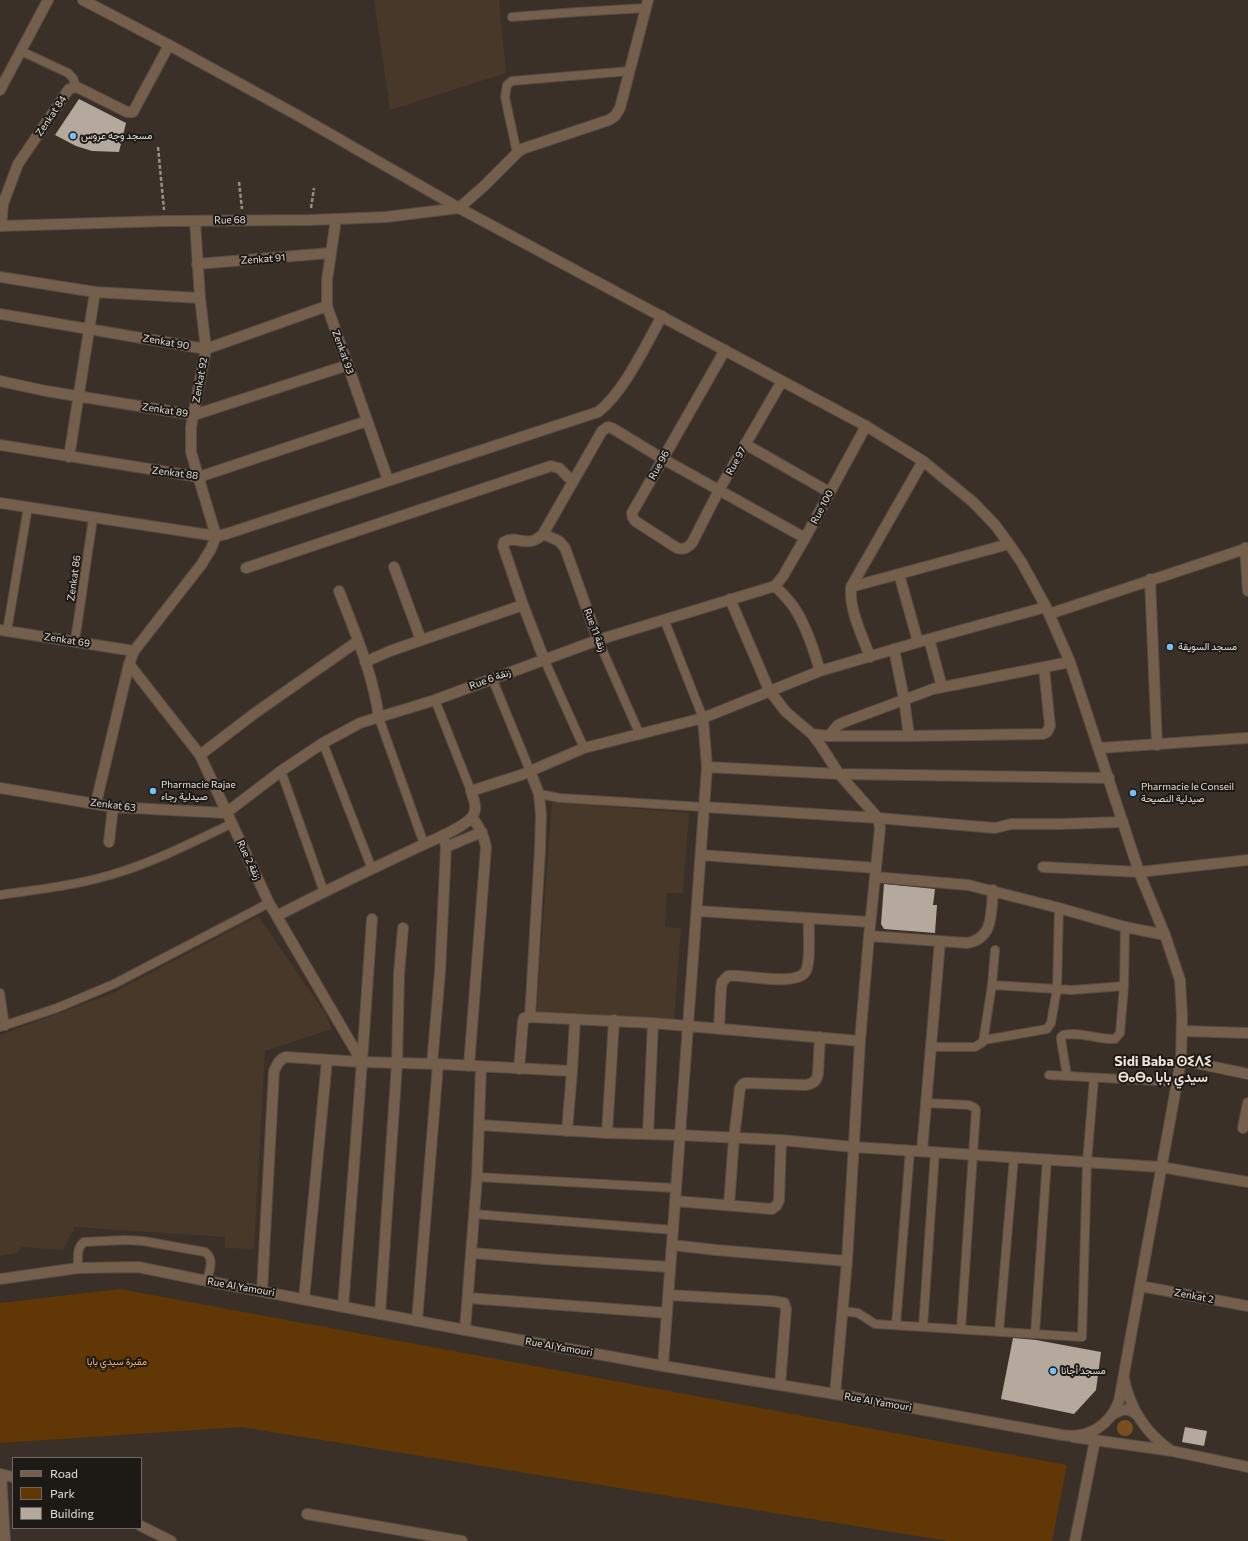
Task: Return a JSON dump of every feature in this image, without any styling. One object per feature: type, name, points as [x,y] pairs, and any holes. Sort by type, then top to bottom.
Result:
[{"type":"street","points":[[0,90],[48,0]]},
{"type":"street","points":[[83,0],[297,115],[459,208],[866,426],[922,461],[973,502],[996,526],[1009,544],[1025,569],[1047,610],[1070,662],[1139,872],[1165,935],[1180,980],[1182,1015],[1181,1060],[1120,1401],[1104,1429],[1104,1433],[1109,1440],[1114,1443]]},
{"type":"street","points":[[459,208],[483,187],[517,153],[530,146],[609,120],[615,116],[620,108],[647,4]]},
{"type":"street","name":"Zenkat 84","points":[[0,228],[3,204],[18,164],[66,92],[76,87],[127,112],[133,112],[169,45]]},
{"type":"street","name":"Rue 68","points":[[0,228],[165,221],[310,220],[386,217],[459,208]]},
{"type":"street","name":"Zenkat 93","points":[[336,219],[327,280],[327,306],[388,480]]},
{"type":"street","name":"Zenkat 92","points":[[195,221],[197,264],[206,349],[190,439],[191,452],[216,536]]},
{"type":"street","name":"Zenkat 91","points":[[197,264],[330,254]]},
{"type":"street","points":[[0,277],[95,292],[200,298]]},
{"type":"street","points":[[69,457],[95,292]]},
{"type":"street","name":"Zenkat 90","points":[[0,314],[206,349],[327,306]]},
{"type":"street","points":[[0,503],[216,536],[247,528],[388,480],[598,412],[608,404],[620,389],[662,316]]},
{"type":"street","name":"Rue 96","points":[[692,543],[687,548],[677,548],[642,526],[633,518],[632,513],[725,350]]},
{"type":"street","name":"Zenkat 89","points":[[0,381],[46,391],[194,415],[348,365]]},
{"type":"street","name":"Rue 97","points":[[692,543],[719,490],[782,381]]},
{"type":"street","name":"Zenkat 88","points":[[0,445],[199,477],[367,421]]},
{"type":"street","name":"Rue 100","points":[[775,586],[783,576],[805,538],[866,426]]},
{"type":"street","points":[[544,659],[523,605],[503,546],[504,542],[508,540],[527,542],[537,540],[543,534],[602,431],[608,427],[805,538]]},
{"type":"street","points":[[745,444],[830,492]]},
{"type":"street","points":[[870,656],[859,628],[850,597],[851,587],[922,461]]},
{"type":"street","points":[[246,568],[551,466],[559,468],[573,482]]},
{"type":"street","name":"Rue 11 زنقة","points":[[543,534],[560,541],[565,548],[598,640]]},
{"type":"street","points":[[96,803],[129,664],[134,651],[201,565],[211,549],[216,536]]},
{"type":"street","points":[[851,587],[1009,544]]},
{"type":"street","points":[[277,916],[444,835],[472,817],[476,806],[471,791],[530,771],[584,748],[703,718],[769,690],[820,671],[929,639],[1047,610],[1246,548],[1248,591]]},
{"type":"street","points":[[394,567],[421,640]]},
{"type":"street","points":[[898,574],[918,642]]},
{"type":"street","points":[[1150,579],[1157,745]]},
{"type":"street","points":[[775,586],[796,610],[813,648],[820,671]]},
{"type":"street","name":"Rue 6 زنقة","points":[[226,813],[282,771],[323,743],[360,723],[435,700],[598,640],[775,586]]},
{"type":"street","points":[[339,591],[365,662],[374,691],[379,718]]},
{"type":"street","points":[[730,599],[769,690],[786,712],[812,734],[839,774],[878,818],[880,828],[860,1040],[847,1261],[835,1394]]},
{"type":"street","points":[[365,662],[421,640],[523,605]]},
{"type":"street","name":"Zenkat 69","points":[[4,631],[134,651]]},
{"type":"street","points":[[929,639],[942,687]]},
{"type":"street","points":[[200,755],[255,713],[358,641]]},
{"type":"street","points":[[894,649],[904,699],[909,736]]},
{"type":"street","points":[[829,736],[838,725],[847,721],[904,699],[942,687],[1070,662]]},
{"type":"street","name":"Rue 2 زنقة","points":[[129,664],[200,755],[269,903],[362,1062]]},
{"type":"street","points":[[812,734],[829,736],[1037,736],[1047,732],[1050,726],[1044,668]]},
{"type":"street","points":[[662,1366],[669,1295],[679,1135],[708,767],[703,718]]},
{"type":"street","points":[[1099,748],[1248,738]]},
{"type":"street","points":[[708,767],[839,774],[1109,778]]},
{"type":"street","points":[[530,771],[539,794],[541,815],[530,1017]]},
{"type":"street","name":"Zenkat 63","points":[[0,788],[113,807],[226,813]]},
{"type":"street","points":[[109,842],[113,807]]},
{"type":"street","points":[[704,807],[878,818],[995,828],[1010,824],[1123,822]]},
{"type":"street","points":[[469,1066],[486,847],[485,838],[472,817]]},
{"type":"street","points":[[446,848],[482,832]]},
{"type":"street","points":[[417,1321],[435,1064],[446,848],[444,835]]},
{"type":"street","points":[[701,855],[876,873],[968,885],[993,890],[1125,927],[1165,935]]},
{"type":"street","points":[[1043,867],[1139,872],[1248,860]]},
{"type":"street","points":[[869,936],[967,943],[974,942],[980,939],[989,928],[993,890]]},
{"type":"street","points":[[697,911],[870,922]]},
{"type":"street","points":[[343,1307],[372,918]]},
{"type":"street","points":[[719,1028],[722,982],[728,976],[779,980],[799,978],[806,973],[808,960],[808,918]]},
{"type":"street","points":[[380,1314],[397,1063],[399,974],[404,928]]},
{"type":"street","points":[[922,1151],[940,941]]},
{"type":"street","points":[[519,1069],[522,1021],[524,1018],[530,1017],[614,1020],[688,1025],[860,1040]]},
{"type":"street","points":[[567,1131],[575,1019]]},
{"type":"street","points":[[607,1133],[614,1020]]},
{"type":"street","points":[[648,1134],[653,1023]]},
{"type":"street","points":[[1182,1031],[1248,1033]]},
{"type":"street","points":[[729,1205],[734,1138],[740,1088],[743,1084],[757,1083],[812,1084],[817,1078],[820,1037]]},
{"type":"street","points":[[262,1291],[274,1071],[282,1058],[572,1071]]},
{"type":"street","points":[[304,1299],[327,1060]]},
{"type":"street","points":[[1181,1060],[1248,1074]]},
{"type":"street","points":[[465,1330],[477,1177],[481,1067]]},
{"type":"street","points":[[1243,1128],[1248,1103]]},
{"type":"street","points":[[479,1125],[607,1133],[781,1140],[854,1147],[1161,1167],[1248,1182]]},
{"type":"street","points":[[675,1201],[772,1209],[777,1205],[779,1200],[781,1140]]},
{"type":"street","points":[[672,1245],[847,1261]]},
{"type":"street","points":[[472,1253],[670,1267]]},
{"type":"street","name":"Rue Al Yamouri","points":[[0,1279],[78,1268],[138,1267],[207,1282],[662,1366],[835,1394],[1070,1436],[1082,1435],[1094,1431],[1110,1418]]},
{"type":"street","name":"Zenkat 2","points":[[1140,1286],[1248,1306]]},
{"type":"street","points":[[669,1295],[784,1303],[786,1308],[780,1385]]},
{"type":"street","points":[[468,1298],[667,1313]]},
{"type":"street","points":[[1124,1380],[1127,1394],[1145,1430],[1144,1437],[1139,1442],[1130,1445]]},
{"type":"street","points":[[1110,1418],[1121,1410],[1126,1409],[1135,1413],[1152,1436],[1172,1451]]},
{"type":"street","points":[[1070,1436],[1172,1451],[1248,1466]]},
{"type":"street","points":[[1075,1541],[1094,1440]]},
{"type":"street","points":[[5,1541],[0,1474],[12,1477]]},
{"type":"street","points":[[307,1514],[462,1541]]},
{"type":"street","points":[[142,1526],[171,1541]]},
{"type":"lane","points":[[512,17],[577,12],[647,4]]},
{"type":"lane","points":[[21,51],[68,73],[73,78],[76,87]]},
{"type":"lane","points":[[517,153],[505,97],[507,85],[512,81],[630,71]]},
{"type":"lane","points":[[4,631],[28,507]]},
{"type":"lane","name":"Zenkat 86","points":[[75,642],[93,518]]},
{"type":"lane","points":[[664,619],[703,718]]},
{"type":"lane","name":"Rue 11 زنقة","points":[[598,640],[640,734]]},
{"type":"lane","points":[[544,659],[584,748]]},
{"type":"lane","points":[[492,678],[530,771]]},
{"type":"lane","points":[[435,700],[471,791]]},
{"type":"lane","points":[[379,718],[424,844]]},
{"type":"lane","points":[[323,743],[372,869]]},
{"type":"lane","points":[[282,771],[324,892]]},
{"type":"lane","points":[[539,794],[555,797],[704,807]]},
{"type":"lane","points":[[0,895],[85,882],[120,872],[154,859],[231,824]]},
{"type":"lane","points":[[0,993],[2,1026],[57,1008],[114,984],[269,903]]},
{"type":"lane","points":[[930,1047],[975,1047],[984,1040],[1047,1029],[1051,1023],[1057,989],[1059,908]]},
{"type":"lane","points":[[1067,1076],[1061,1037],[1063,1035],[1067,1034],[1115,1039],[1120,1033],[1124,986],[1125,927]]},
{"type":"lane","points":[[984,1040],[996,950]]},
{"type":"lane","points":[[992,985],[1072,990],[1124,986]]},
{"type":"lane","points":[[1049,1075],[1177,1082]]},
{"type":"lane","points":[[843,1311],[858,1313],[875,1324],[1082,1337],[1087,1162],[1094,1078]]},
{"type":"lane","points":[[926,1103],[969,1105],[975,1108],[976,1115],[961,1329]]},
{"type":"lane","points":[[896,1325],[910,1150]]},
{"type":"lane","points":[[924,1327],[935,1152]]},
{"type":"lane","points":[[999,1332],[1014,1157]]},
{"type":"lane","points":[[1035,1334],[1047,1159]]},
{"type":"lane","points":[[477,1177],[676,1188]]},
{"type":"lane","points":[[474,1214],[673,1230]]},
{"type":"lane","points":[[78,1268],[78,1250],[84,1242],[125,1240],[143,1241],[205,1252],[208,1254],[211,1261],[207,1282]]},
{"type":"path","points":[[158,148],[165,221]]},
{"type":"path","points":[[239,182],[243,220]]},
{"type":"path","points":[[310,220],[314,188]]},
{"type":"shaded area","points":[[374,0],[499,0],[506,73],[390,110]]},
{"type":"shaded area","points":[[552,802],[689,813],[683,893],[667,893],[665,927],[681,928],[674,1021],[536,1014]]},
{"type":"shaded area","points":[[258,916],[326,1014],[332,1029],[265,1051],[254,1249],[225,1248],[225,1237],[75,1227],[63,1250],[22,1247],[17,1253],[0,1256],[0,1035],[113,993]]},
{"type":"shaded area","points":[[1125,1420],[1131,1422],[1133,1428],[1131,1434],[1125,1436],[1119,1434],[1117,1428],[1119,1422]]},
{"type":"green space","name":"مقبرة سيدي بابا","points":[[120,1289],[1067,1465],[1052,1541],[948,1541],[241,1427],[0,1443],[0,1303]]},
{"type":"building","points":[[79,99],[126,123],[119,152],[92,151],[76,146],[55,135]]},
{"type":"building","points":[[884,884],[935,889],[933,905],[937,905],[935,933],[884,929],[881,924]]},
{"type":"building","name":"مسجد أجانا","points":[[1013,1338],[1036,1340],[1101,1352],[1096,1390],[1074,1414],[1001,1399]]},
{"type":"building","points":[[1185,1427],[1207,1431],[1204,1446],[1182,1442]]},
{"type":"place","name":"مسجد وجه عروس","points":[[73,136]]},
{"type":"place","name":"مسجد السويقة","points":[[1170,647]]},
{"type":"place","name":"Pharmacie Rajae صيدلية رجاء","points":[[153,791]]},
{"type":"place","name":"Pharmacie le Conseil صيدلية النصيحة","points":[[1133,793]]},
{"type":"place","name":"مسجد أجانا","points":[[1053,1371]]},
{"type":"district","name":"Sidi Baba ⵙⵉⴷⵉ ⴱⴰⴱⴰ سيدي بابا","points":[[1163,1070]]}]
